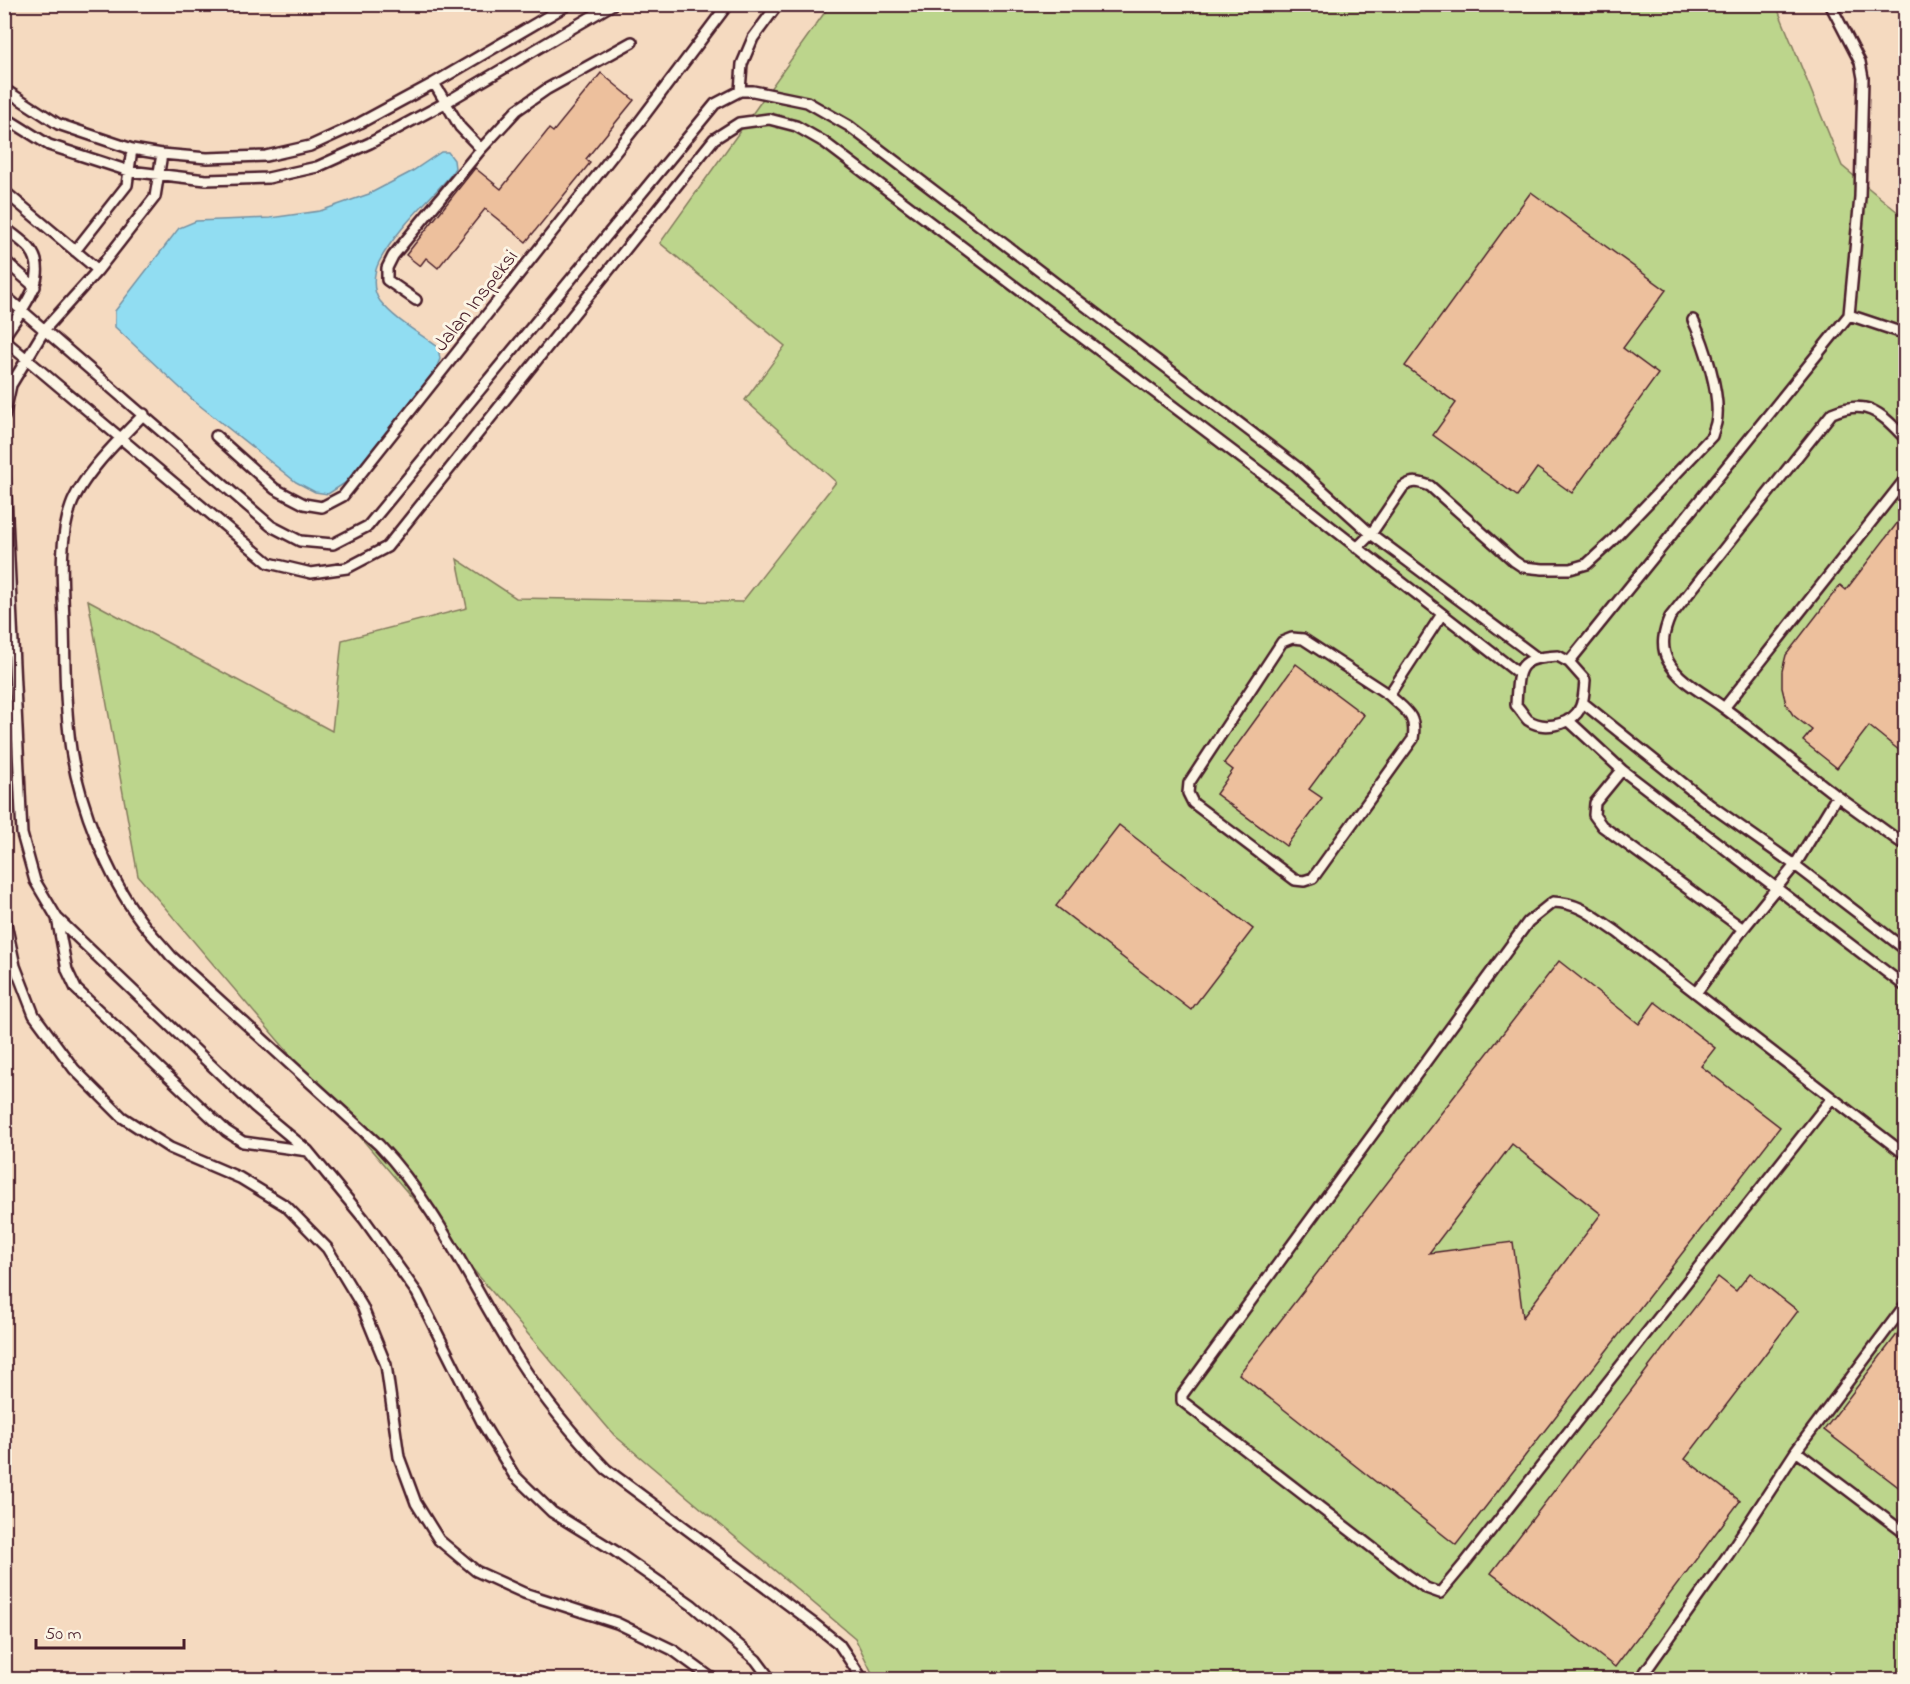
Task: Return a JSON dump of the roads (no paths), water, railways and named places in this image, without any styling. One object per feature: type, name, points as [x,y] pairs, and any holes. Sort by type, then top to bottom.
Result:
[{"type":"lane","points":[[4,89],[58,124],[132,148],[162,154],[207,158],[266,156],[310,146],[360,123],[434,84],[569,4]]},
{"type":"lane","points":[[4,117],[49,145],[129,171],[206,180],[268,178],[317,167],[370,143],[445,103],[613,4]]},
{"type":"lane","name":"Jalan Inspeksi","points":[[216,436],[275,489],[304,504],[322,507],[343,496],[637,126],[728,4]]},
{"type":"lane","points":[[740,91],[742,64],[753,38],[778,4]]},
{"type":"lane","points":[[1569,662],[1849,315],[1860,197],[1863,78],[1860,62],[1830,4]]},
{"type":"lane","points":[[416,300],[387,280],[387,268],[393,256],[481,149],[517,110],[547,89],[632,42]]},
{"type":"lane","points":[[434,84],[460,127],[481,149]]},
{"type":"lane","points":[[4,295],[271,526],[300,541],[333,544],[368,526],[715,104],[740,91],[753,91],[807,102],[849,126],[1297,467],[1371,534],[1536,657]]},
{"type":"lane","points":[[4,227],[30,249],[38,267],[35,287],[4,339],[269,563],[311,573],[347,568],[387,547],[714,139],[739,123],[769,119],[796,126],[824,142],[1272,481],[1518,674]]},
{"type":"lane","points":[[75,251],[127,185],[132,148]]},
{"type":"lane","points":[[4,417],[11,385],[45,329],[98,270],[155,197],[162,154]]},
{"type":"lane","points":[[4,191],[98,270]]},
{"type":"lane","points":[[4,260],[35,287]]},
{"type":"lane","points":[[1849,315],[1905,334]]},
{"type":"lane","points":[[1357,548],[1371,534],[1403,487],[1410,482],[1418,482],[1430,486],[1507,556],[1524,567],[1570,569],[1587,564],[1712,436],[1717,421],[1713,382],[1705,351],[1693,320]]},
{"type":"lane","points":[[1905,439],[1882,416],[1870,410],[1857,406],[1832,413],[1670,616],[1664,632],[1664,648],[1668,662],[1680,677],[1905,846]]},
{"type":"lane","points":[[144,414],[120,438],[87,478],[71,505],[64,540],[63,593],[71,750],[82,797],[96,838],[118,884],[140,920],[171,956],[379,1145],[400,1167],[424,1200],[520,1362],[581,1444],[606,1469],[839,1644],[863,1680]]},
{"type":"lane","points":[[4,454],[22,834],[35,881],[57,918],[254,1106],[308,1151],[364,1219],[417,1293],[483,1424],[514,1475],[552,1512],[615,1551],[692,1605],[756,1660],[771,1680]]},
{"type":"lane","points":[[1724,708],[1905,478]]},
{"type":"lane","points":[[1389,695],[1442,614]]},
{"type":"lane","points":[[1292,638],[1303,639],[1389,695],[1413,718],[1415,728],[1413,739],[1312,878],[1304,881],[1295,880],[1192,802],[1188,793],[1189,783],[1282,642],[1292,638]]},
{"type":"lane","points":[[1558,656],[1569,662],[1586,680],[1582,702],[1577,712],[1568,720],[1549,727],[1529,721],[1516,705],[1518,674],[1536,657],[1558,656]]},
{"type":"lane","points":[[1582,702],[1710,805],[1795,865],[1905,950]]},
{"type":"lane","points":[[1568,720],[1622,770],[1905,987]]},
{"type":"lane","points":[[1622,770],[1594,803],[1594,815],[1602,826],[1743,929]]},
{"type":"lane","points":[[1696,993],[1743,929],[1795,865],[1837,796]]},
{"type":"lane","points":[[1832,1098],[1440,1593],[1426,1588],[1409,1576],[1182,1401],[1182,1395],[1528,922],[1553,902],[1568,903],[1581,908],[1617,932],[1832,1098],[1905,1155]]},
{"type":"lane","points":[[4,914],[15,966],[34,1015],[74,1069],[122,1117],[170,1148],[240,1178],[286,1206],[327,1248],[362,1306],[386,1365],[399,1457],[416,1503],[439,1540],[476,1571],[524,1593],[617,1623],[673,1650],[714,1680]]},
{"type":"lane","points":[[57,918],[67,970],[76,988],[217,1123],[243,1142],[308,1151]]},
{"type":"lane","points":[[1645,1672],[1721,1564],[1796,1451],[1905,1304]]},
{"type":"lane","points":[[1796,1451],[1905,1534]]},
{"type":"water","points":[[441,152],[448,152],[454,160],[455,168],[386,250],[379,262],[374,282],[380,301],[386,308],[438,347],[440,359],[434,373],[345,483],[328,494],[315,492],[296,482],[194,401],[115,327],[115,311],[179,228],[196,221],[270,218],[320,211],[369,194],[411,172]]}]
